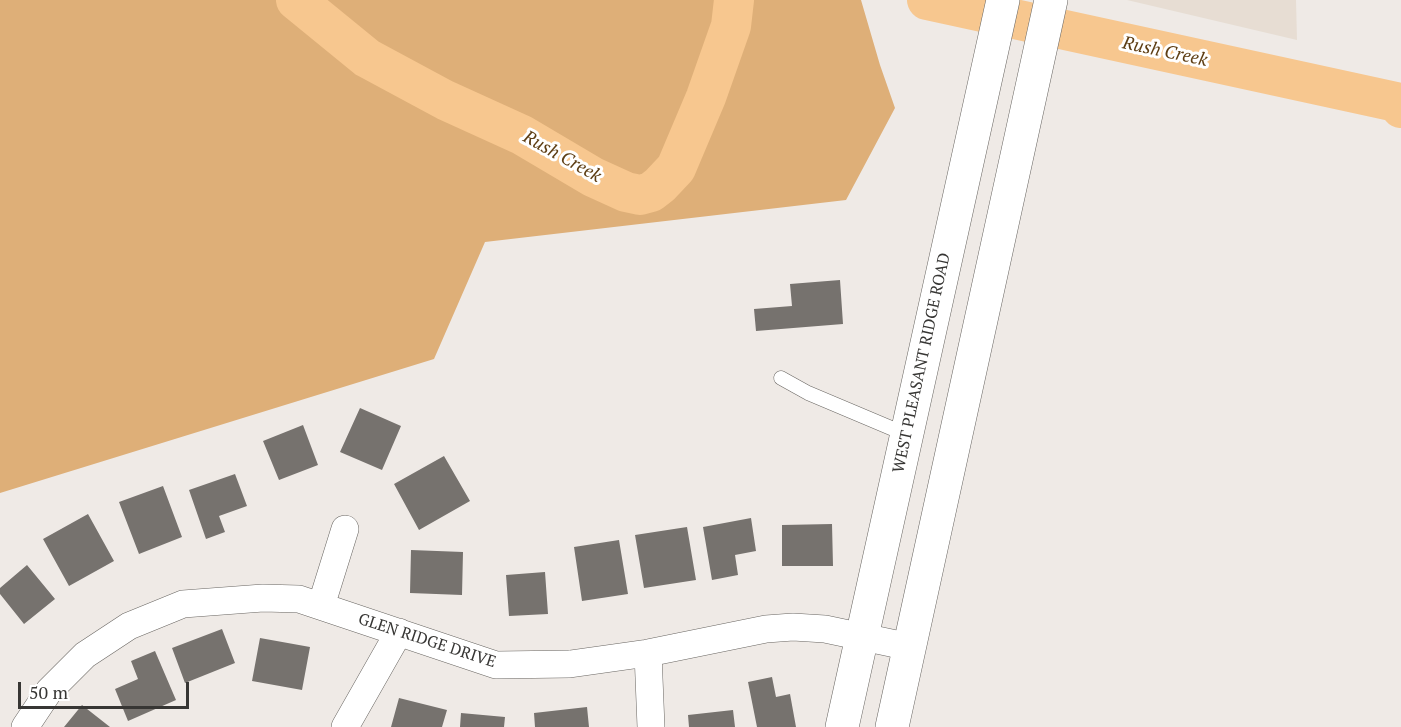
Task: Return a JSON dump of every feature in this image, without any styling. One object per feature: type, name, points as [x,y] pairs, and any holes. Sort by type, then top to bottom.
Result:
[{"type":"main road","name":"WEST PLEASANT RIDGE ROAD","points":[[842,727],[1003,0]]},
{"type":"main road","points":[[892,727],[1051,0]]},
{"type":"street","points":[[321,606],[345,529]]},
{"type":"street","name":"GLEN RIDGE DRIVE","points":[[25,727],[49,691],[85,655],[129,626],[183,604],[263,598],[299,599],[496,665],[570,664],[648,653],[766,629],[794,627],[825,629],[910,646]]},
{"type":"street","points":[[345,727],[399,632]]},
{"type":"street","points":[[648,653],[651,727]]},
{"type":"lane","points":[[781,378],[808,393],[907,433]]},
{"type":"shaded area","points":[[0,0],[861,0],[895,108],[846,200],[485,242],[434,359],[0,493]]},
{"type":"shaded area","points":[[1127,0],[1296,0],[1297,40]]},
{"type":"building","points":[[840,280],[843,324],[756,331],[754,309],[792,306],[790,284]]},
{"type":"building","points":[[360,408],[401,426],[382,470],[340,452]]},
{"type":"building","points":[[303,425],[318,465],[279,480],[263,441]]},
{"type":"building","points":[[444,456],[470,501],[419,530],[394,484]]},
{"type":"building","points":[[235,474],[247,506],[219,516],[225,532],[206,539],[189,490]]},
{"type":"building","points":[[163,486],[182,537],[139,554],[119,502]]},
{"type":"building","points":[[88,514],[114,561],[69,586],[43,539]]},
{"type":"building","points":[[751,518],[756,551],[735,555],[738,575],[712,580],[703,527]]},
{"type":"building","points":[[832,524],[833,566],[782,566],[782,525]]},
{"type":"building","points":[[687,527],[696,580],[644,588],[635,535]]},
{"type":"building","points":[[619,540],[628,594],[582,601],[574,547]]},
{"type":"building","points":[[411,550],[463,552],[462,595],[410,593]]},
{"type":"building","points":[[27,565],[55,599],[24,624],[0,594],[0,588]]},
{"type":"building","points":[[545,572],[548,614],[509,616],[506,575]]},
{"type":"building","points":[[222,629],[235,663],[185,683],[172,648]]},
{"type":"building","points":[[260,638],[310,647],[302,690],[252,681]]},
{"type":"building","points":[[155,651],[176,700],[128,721],[115,689],[138,679],[131,661]]},
{"type":"building","points":[[772,677],[776,697],[790,694],[796,727],[757,727],[748,682]]},
{"type":"building","points":[[399,698],[447,710],[442,727],[391,727]]},
{"type":"building","points":[[82,705],[110,727],[64,727]]},
{"type":"building","points":[[587,707],[589,727],[535,727],[534,713]]},
{"type":"building","points":[[733,710],[735,727],[689,727],[688,715]]},
{"type":"building","points":[[461,713],[505,717],[504,727],[460,727]]},
{"type":"waterway","name":"Rush Creek","points":[[296,0],[367,58],[445,100],[522,135],[593,177],[626,192],[640,195],[651,192],[676,168],[706,97],[731,26],[734,0]]},
{"type":"waterway","name":"Rush Creek","points":[[927,0],[1396,102],[1401,108]]}]
